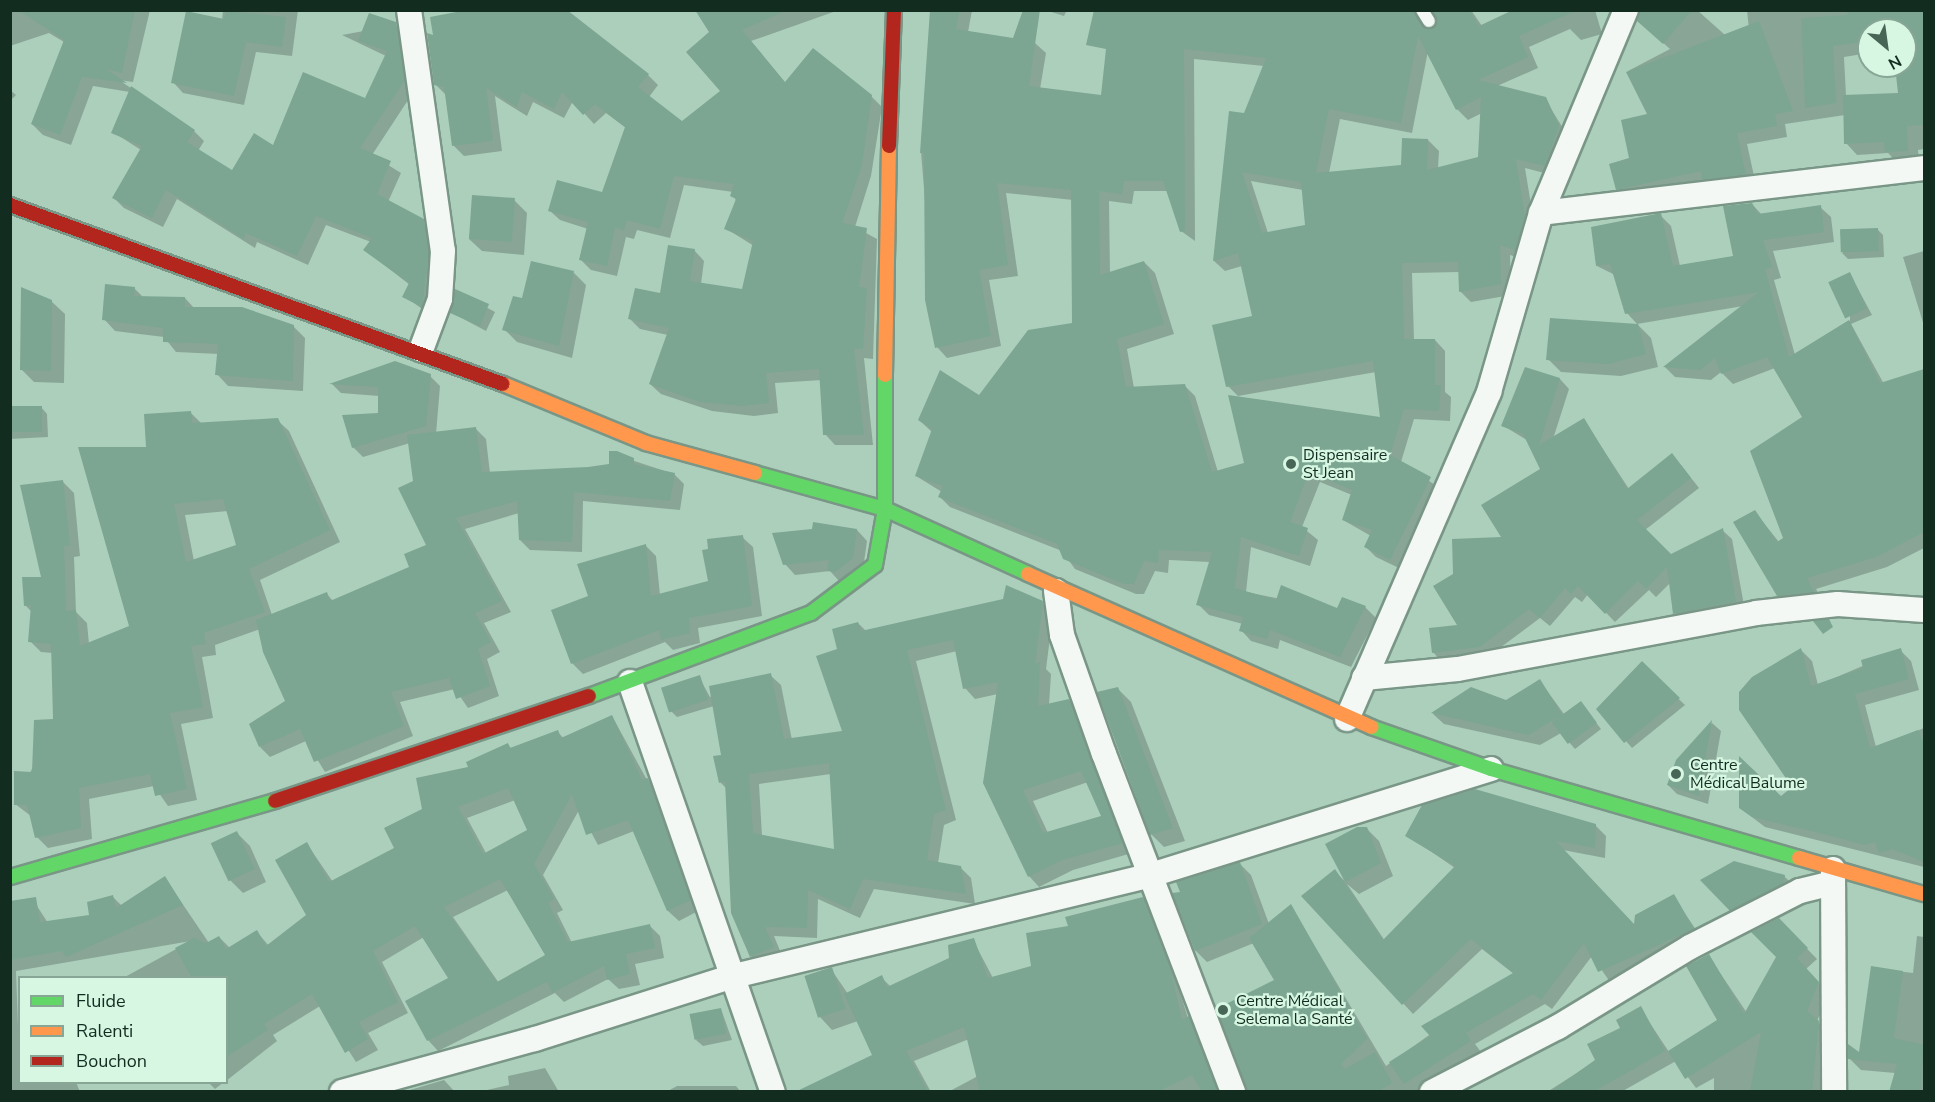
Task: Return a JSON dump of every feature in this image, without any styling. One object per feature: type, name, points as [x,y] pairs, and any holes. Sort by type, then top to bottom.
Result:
[{"type":"street","points":[[409,10],[443,251],[440,298],[421,350]]},
{"type":"street","points":[[10,877],[268,803],[630,682],[811,614],[874,565],[885,509],[886,227],[894,10]]},
{"type":"street","points":[[1347,719],[1489,392],[1541,213],[1626,10]]},
{"type":"street","points":[[1541,213],[1924,168]]},
{"type":"street","points":[[10,205],[421,350],[646,443],[885,509],[1056,591],[1347,719],[1491,769],[1833,874],[1924,894]]},
{"type":"street","points":[[1056,591],[1062,635],[1233,1092]]},
{"type":"street","points":[[1364,678],[1458,669],[1767,612],[1838,604],[1924,610]]},
{"type":"street","points":[[630,682],[773,1092]]},
{"type":"street","points":[[342,1092],[535,1039],[734,976],[1151,876],[1491,769]]},
{"type":"street","points":[[1432,1092],[1557,1028],[1690,947],[1833,874]]},
{"type":"street","points":[[1833,874],[1834,1092]]},
{"type":"lane","points":[[1422,10],[1429,21]]},
{"type":"building","points":[[18,10],[135,10],[122,73],[106,69],[127,83],[82,77],[60,135],[31,124],[64,40]]},
{"type":"building","points":[[467,10],[567,10],[649,74],[638,87],[682,121],[720,91],[686,52],[709,32],[695,10],[787,10],[742,30],[785,82],[813,48],[872,95],[862,165],[842,223],[867,228],[859,287],[867,288],[863,349],[854,349],[864,435],[823,435],[819,369],[766,373],[769,403],[743,406],[700,402],[649,384],[669,328],[628,319],[635,288],[660,293],[668,245],[695,249],[690,281],[742,289],[753,241],[724,229],[736,199],[730,196],[734,184],[674,176],[660,229],[627,220],[624,230],[615,227],[607,266],[579,260],[588,222],[548,211],[557,180],[602,192],[625,127],[595,104],[583,115],[562,92],[554,109],[522,92],[517,107],[486,88],[493,141],[452,146],[444,87],[434,85],[427,33],[433,35],[430,17]]},
{"type":"building","points":[[930,10],[960,10],[956,29],[1013,38],[1023,10],[1040,10],[1029,86],[1101,95],[1106,49],[1086,45],[1094,10],[1414,10],[1429,29],[1437,21],[1432,10],[1469,10],[1479,26],[1513,10],[1577,10],[1519,36],[1528,57],[1478,80],[1546,97],[1559,126],[1545,166],[1516,159],[1525,217],[1515,250],[1500,245],[1501,284],[1459,292],[1458,262],[1402,263],[1404,339],[1435,339],[1435,385],[1441,385],[1439,411],[1404,409],[1390,455],[1431,477],[1390,560],[1364,547],[1372,530],[1342,520],[1352,490],[1309,472],[1290,522],[1308,528],[1299,556],[1241,537],[1235,588],[1276,600],[1281,585],[1337,608],[1342,597],[1366,606],[1340,657],[1270,630],[1267,639],[1239,631],[1243,617],[1196,605],[1212,552],[1159,550],[1158,563],[1144,561],[1134,584],[1124,584],[1063,559],[1057,544],[938,497],[943,486],[915,476],[932,429],[918,420],[940,370],[979,395],[1028,330],[1072,323],[1071,190],[997,183],[1008,265],[979,270],[991,336],[935,348],[925,300],[924,153],[920,153]],"holes":[[[1418,36],[1456,110],[1481,97],[1478,157],[1427,170],[1428,139],[1402,138],[1401,165],[1316,173],[1329,109],[1401,123]],[[1184,49],[1266,58],[1244,113],[1229,111],[1213,261],[1238,253],[1252,316],[1212,325],[1226,387],[1373,361],[1380,417],[1228,395],[1244,463],[1212,472],[1185,384],[1126,387],[1117,339],[1164,324],[1144,261],[1100,275],[1099,191],[1122,194],[1124,181],[1163,181],[1180,232],[1185,231]],[[1242,172],[1301,182],[1305,225],[1262,233]]]},
{"type":"building","points":[[1640,10],[1692,10],[1663,44],[1637,21]]},
{"type":"building","points":[[1924,10],[1924,125],[1907,126],[1908,151],[1885,152],[1884,142],[1844,144],[1843,95],[1898,93],[1896,78],[1917,78],[1917,18],[1857,18],[1857,43],[1833,46],[1836,103],[1805,108],[1801,18],[1848,15],[1847,11]]},
{"type":"building","points":[[186,11],[224,19],[226,11],[286,17],[282,47],[246,42],[234,96],[171,83]]},
{"type":"building","points":[[369,13],[396,22],[405,80],[360,148],[391,161],[377,194],[424,219],[429,252],[422,307],[402,297],[409,283],[363,250],[372,238],[316,216],[297,256],[246,233],[244,239],[166,190],[152,218],[112,198],[142,146],[111,133],[131,86],[195,130],[187,142],[232,170],[254,133],[273,145],[303,72],[365,98],[387,51],[358,41]]},
{"type":"building","points":[[1759,21],[1793,111],[1775,114],[1777,126],[1737,133],[1746,175],[1702,180],[1701,171],[1616,190],[1609,164],[1629,158],[1621,120],[1647,114],[1626,72]]},
{"type":"building","points":[[472,195],[515,198],[512,242],[469,239]]},
{"type":"building","points":[[1752,203],[1758,214],[1821,205],[1824,232],[1763,240],[1772,267],[1765,269],[1789,357],[1849,320],[1880,383],[1924,369],[1924,532],[1876,557],[1807,578],[1814,592],[1777,596],[1733,522],[1755,510],[1777,542],[1783,538],[1750,451],[1802,417],[1767,357],[1721,374],[1715,358],[1700,370],[1663,367],[1759,292],[1625,314],[1610,264],[1596,266],[1591,227],[1661,213],[1673,266],[1733,256],[1723,206]]},
{"type":"building","points":[[1878,228],[1879,251],[1841,252],[1840,229]]},
{"type":"building","points":[[531,261],[574,271],[559,346],[502,330],[513,296],[522,298]]},
{"type":"building","points":[[1850,272],[1867,308],[1845,318],[1828,282]]},
{"type":"building","points":[[105,284],[135,287],[134,296],[185,297],[185,307],[242,307],[294,325],[293,381],[215,375],[218,344],[163,342],[163,328],[102,320]]},
{"type":"building","points":[[21,287],[52,300],[51,371],[20,370]]},
{"type":"building","points":[[455,289],[489,304],[480,326],[450,313]]},
{"type":"building","points":[[1550,318],[1638,324],[1646,354],[1608,364],[1546,360]]},
{"type":"building","points":[[395,361],[431,374],[426,426],[352,448],[342,415],[378,413],[378,387],[329,384]]},
{"type":"building","points":[[1525,367],[1560,378],[1539,445],[1584,418],[1627,489],[1672,453],[1691,478],[1637,520],[1671,554],[1723,528],[1736,602],[1673,614],[1667,567],[1646,589],[1638,581],[1605,614],[1578,586],[1571,594],[1565,588],[1540,618],[1529,609],[1480,647],[1432,653],[1429,628],[1457,625],[1433,586],[1453,574],[1452,539],[1501,537],[1481,505],[1540,469],[1523,434],[1501,426]]},
{"type":"building","points":[[10,406],[42,406],[42,432],[10,432]]},
{"type":"building","points":[[191,411],[192,423],[278,418],[330,530],[249,569],[265,612],[204,633],[206,644],[191,646],[203,707],[170,713],[187,789],[155,796],[150,774],[79,788],[81,828],[35,838],[27,805],[14,805],[14,771],[32,772],[34,720],[53,719],[51,644],[28,642],[31,605],[24,606],[22,577],[41,577],[20,485],[63,480],[70,545],[64,546],[66,611],[76,610],[80,646],[129,626],[78,447],[146,447],[144,414]],"holes":[[[223,499],[236,545],[186,562],[174,504]]]},
{"type":"building","points":[[476,427],[482,472],[609,464],[609,451],[617,451],[634,458],[634,464],[675,473],[670,501],[574,492],[572,542],[519,540],[517,501],[456,518],[502,601],[475,613],[491,642],[478,649],[490,686],[456,699],[449,678],[391,692],[404,726],[314,762],[300,729],[259,747],[249,724],[285,701],[263,652],[256,620],[327,592],[330,601],[409,567],[404,554],[426,545],[398,488],[413,481],[407,435]]},
{"type":"building","points":[[813,522],[857,529],[853,558],[835,572],[827,571],[829,560],[783,565],[772,533],[812,529]]},
{"type":"building","points":[[743,535],[752,606],[689,618],[690,633],[661,640],[659,630],[571,664],[551,610],[588,596],[577,564],[646,544],[651,596],[708,581],[702,550],[708,549],[707,539]]},
{"type":"building","points":[[1006,585],[1043,601],[1035,664],[1040,662],[1038,706],[1069,699],[1123,843],[1062,860],[1028,877],[983,783],[998,682],[963,689],[953,640],[907,650],[946,810],[934,814],[927,860],[961,866],[966,894],[863,879],[850,909],[808,890],[807,928],[765,927],[774,947],[750,957],[731,913],[725,781],[719,783],[713,756],[721,755],[709,686],[771,673],[784,739],[842,731],[816,656],[837,649],[832,629],[858,622],[861,631],[1003,599]],"holes":[[[829,763],[834,849],[753,833],[749,774]],[[1081,771],[1101,816],[1043,833],[1023,790]]]},
{"type":"building","points":[[1829,619],[1833,627],[1823,634],[1813,621]]},
{"type":"building","points":[[1801,648],[1811,686],[1863,668],[1861,660],[1901,648],[1909,679],[1855,694],[1870,748],[1918,730],[1924,744],[1924,862],[1892,849],[1879,853],[1875,842],[1865,845],[1752,817],[1739,808],[1739,756],[1781,796],[1792,787],[1739,710],[1739,692],[1752,677]]},
{"type":"building","points":[[1642,661],[1680,698],[1624,743],[1596,709]]},
{"type":"building","points":[[700,675],[708,700],[669,712],[661,688]]},
{"type":"building","points":[[1540,679],[1562,715],[1528,735],[1431,713],[1471,687],[1506,700]]},
{"type":"building","points":[[1118,687],[1173,828],[1150,835],[1097,692]]},
{"type":"building","points":[[1581,701],[1597,723],[1568,744],[1552,722]]},
{"type":"building","points":[[612,715],[642,780],[648,778],[691,900],[667,911],[628,820],[586,835],[572,794],[534,864],[554,899],[548,903],[568,942],[650,924],[655,948],[626,954],[630,974],[607,980],[604,966],[552,993],[547,982],[427,1041],[405,1001],[448,978],[415,926],[373,951],[398,1002],[359,1022],[368,1039],[345,1053],[312,994],[264,1024],[268,1030],[228,1056],[228,976],[191,976],[175,948],[194,938],[206,943],[219,936],[226,949],[257,930],[266,946],[306,915],[275,860],[307,842],[329,882],[394,848],[384,828],[422,809],[416,778],[468,767],[466,762],[508,743],[510,748],[558,730],[561,738]],"holes":[[[508,788],[527,830],[483,854],[458,807]],[[500,879],[545,955],[497,982],[444,907]]]},
{"type":"building","points":[[1712,720],[1699,796],[1667,785],[1676,760]]},
{"type":"building","points":[[1475,789],[1596,824],[1595,848],[1556,841],[1634,924],[1635,915],[1674,894],[1694,929],[1598,972],[1584,943],[1541,1000],[1533,994],[1466,1033],[1471,1041],[1404,1084],[1389,1062],[1430,1036],[1421,1026],[1513,973],[1471,939],[1402,1005],[1301,896],[1335,869],[1383,940],[1455,866],[1405,836],[1422,805]]},
{"type":"building","points":[[1357,827],[1367,827],[1381,863],[1345,882],[1325,844]]},
{"type":"building","points":[[237,831],[255,869],[228,881],[211,843]]},
{"type":"building","points":[[1734,861],[1785,875],[1783,884],[1730,911],[1700,880]]},
{"type":"building","points":[[1240,862],[1262,924],[1195,951],[1172,893],[1180,892],[1176,882]]},
{"type":"building","points":[[165,876],[183,905],[66,957],[62,951],[10,960],[10,901],[36,897],[40,922],[89,915],[87,902],[113,895],[116,908]]},
{"type":"building","points":[[1143,897],[1170,968],[1182,1020],[1189,1016],[1218,1092],[1202,1092],[1192,1075],[1157,1092],[980,1092],[964,1027],[906,1051],[928,1092],[795,1092],[872,1055],[844,994],[882,975],[887,987],[949,958],[948,945],[974,938],[988,978],[1031,966],[1026,933],[1068,926],[1065,917]]},
{"type":"building","points":[[1291,904],[1367,1039],[1341,1064],[1345,1069],[1375,1052],[1392,1083],[1377,1092],[1247,1092],[1216,1009],[1274,980],[1249,938]]},
{"type":"building","points":[[1779,918],[1808,948],[1797,958],[1819,982],[1807,1011],[1819,1021],[1812,1092],[1750,1092],[1761,1032],[1685,1079],[1668,1051],[1717,1020],[1686,966],[1709,954],[1744,1014],[1776,957],[1751,932]]},
{"type":"building","points":[[1871,966],[1903,971],[1894,1038],[1924,1045],[1920,1092],[1889,1092],[1897,1064],[1848,1059],[1848,1044],[1859,1052]]},
{"type":"building","points":[[832,967],[846,1009],[818,1018],[804,976]]},
{"type":"building","points":[[1641,1006],[1665,1051],[1593,1092],[1550,1092],[1595,1060],[1587,1044],[1620,1028],[1616,1020]]},
{"type":"building","points":[[721,1008],[726,1034],[695,1040],[690,1014]]},
{"type":"traffic: fast","points":[[589,696],[811,613],[875,565],[885,509],[885,375]]},
{"type":"traffic: fast","points":[[755,473],[885,509],[1028,574]]},
{"type":"traffic: fast","points":[[1371,727],[1491,769],[1799,858]]},
{"type":"traffic: fast","points":[[10,877],[275,801]]},
{"type":"traffic: slow","points":[[885,375],[889,146]]},
{"type":"traffic: slow","points":[[503,384],[646,443],[755,473]]},
{"type":"traffic: slow","points":[[1028,574],[1371,727]]},
{"type":"traffic: slow","points":[[1799,858],[1924,894]]},
{"type":"traffic: jam","points":[[889,146],[894,10]]},
{"type":"traffic: jam","points":[[10,205],[503,384]]},
{"type":"traffic: jam","points":[[275,801],[589,696]]},
{"type":"place","name":"Dispensaire St Jean","points":[[1291,464]]},
{"type":"place","name":"Centre Médical Balume","points":[[1676,774]]},
{"type":"place","name":"Centre Médical Selema la Santé","points":[[1223,1010]]}]
